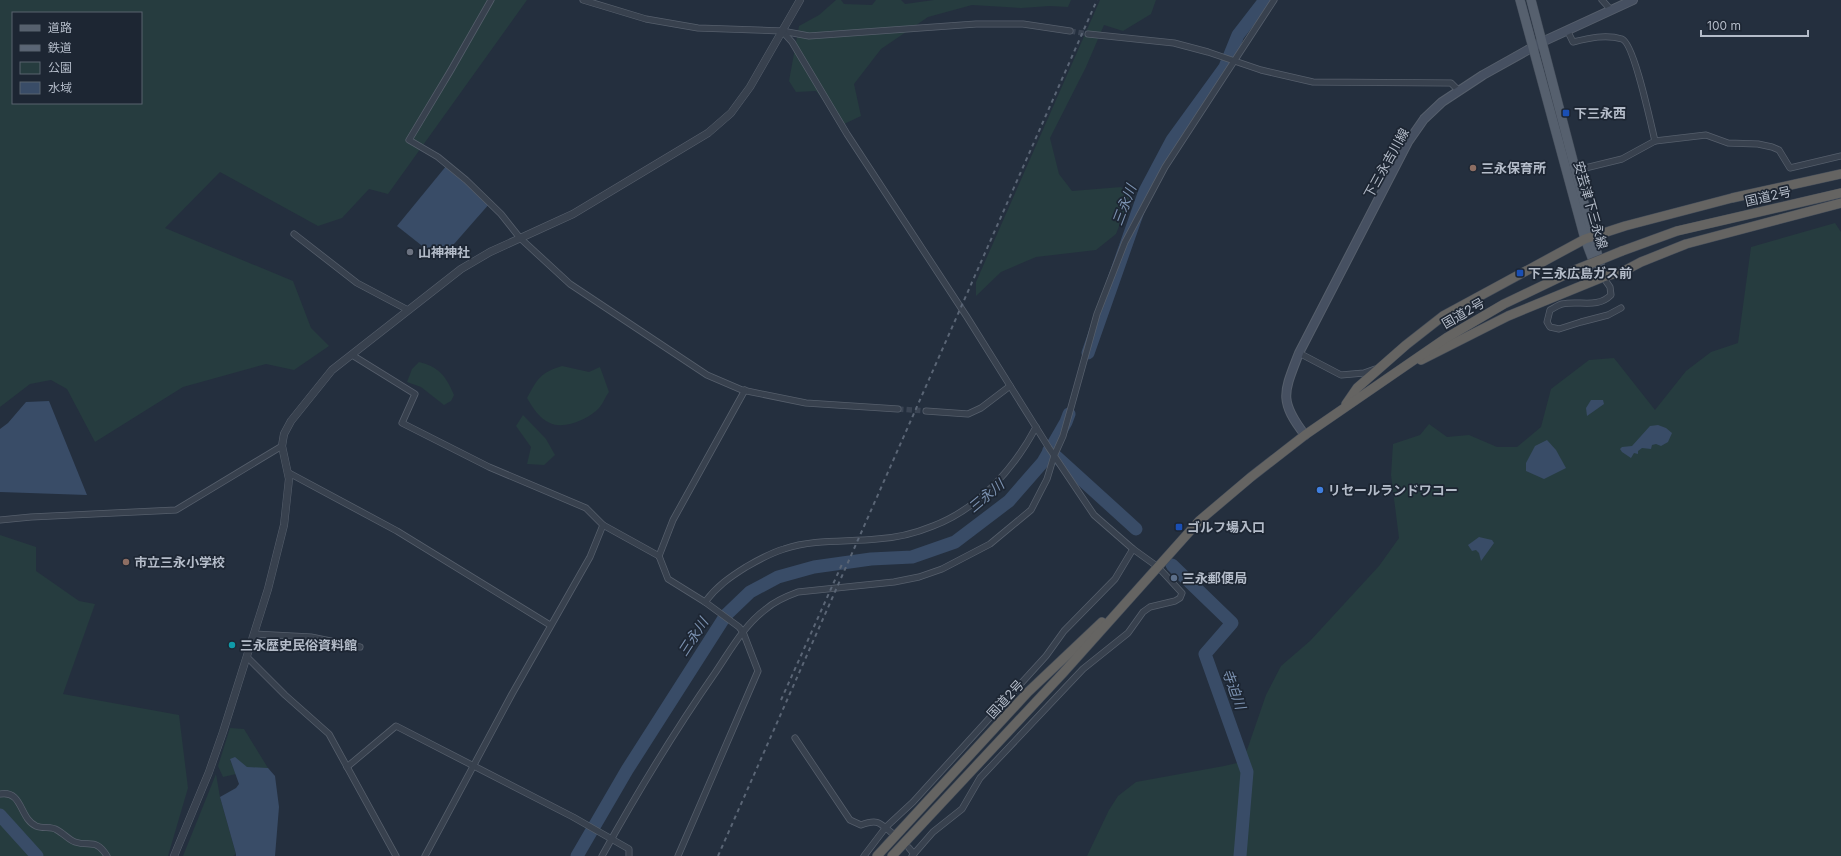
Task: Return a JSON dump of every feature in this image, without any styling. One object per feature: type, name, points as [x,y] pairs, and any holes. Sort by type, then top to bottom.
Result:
[{"type":"highway","points":[[1343,409],[1357,388],[1406,345],[1444,316],[1590,238],[1625,226],[1732,198],[1841,174]]},
{"type":"highway","name":"国道2号","points":[[892,856],[1063,673],[1199,521],[1251,477],[1305,435],[1446,338],[1504,304],[1575,270],[1676,231],[1841,193]]},
{"type":"highway","points":[[1400,369],[1508,316],[1624,271],[1641,262],[1686,244],[1841,203]]},
{"type":"highway","name":"国道2号","points":[[877,856],[1028,692],[1158,567]]},
{"type":"main road","name":"安芸津下三永線","points":[[1520,0],[1538,45]]},
{"type":"main road","name":"安芸津下三永線","points":[[1531,0],[1538,45],[1590,238],[1603,278]]},
{"type":"main road","name":"下三永吉川線","points":[[1305,435],[1289,412],[1286,399],[1287,384],[1299,353],[1408,142],[1424,119],[1442,102],[1459,90],[1538,45],[1567,30],[1634,0]]},
{"type":"street","points":[[491,0],[409,140],[438,158],[466,180],[501,214],[520,238],[570,284],[708,375],[745,390],[806,403],[898,410]]},
{"type":"street","points":[[583,0],[646,19],[698,28],[782,31],[809,36],[976,24],[1015,24],[1070,31]]},
{"type":"street","points":[[174,856],[209,772],[268,589],[284,525],[289,473],[282,446],[284,434],[291,421],[332,370],[461,270],[490,252],[573,214],[708,133],[731,113],[739,103],[750,87],[800,0]]},
{"type":"street","points":[[602,856],[610,838],[741,629],[765,609],[787,596],[798,592],[894,582],[919,577],[942,569],[990,544],[1031,510],[1047,479],[1054,456],[1063,436],[1097,314],[1125,242],[1165,166],[1274,0]]},
{"type":"street","points":[[1602,0],[1611,10]]},
{"type":"street","points":[[1567,30],[1573,42],[1597,37],[1623,40],[1628,45],[1635,63],[1655,141]]},
{"type":"street","points":[[782,31],[792,42],[847,134],[967,317],[1054,456],[1094,515],[1133,549],[1158,567],[1182,593],[1180,598],[1175,601],[1150,607],[1143,612],[1128,633],[1083,669],[980,778],[962,809],[932,832],[913,855],[909,848]]},
{"type":"street","points":[[1088,34],[1174,43],[1208,52],[1261,70],[1313,82],[1451,83],[1459,90]]},
{"type":"street","points":[[1572,171],[1622,159],[1655,141],[1706,135],[1728,143],[1758,144],[1779,150],[1790,168],[1841,156]]},
{"type":"street","points":[[294,234],[357,283],[408,310]]},
{"type":"street","points":[[1603,278],[1610,287],[1611,295],[1605,301],[1595,303],[1563,304],[1550,310],[1547,322],[1550,327],[1559,329],[1570,327],[1581,322],[1608,315],[1621,308]]},
{"type":"street","points":[[1299,353],[1341,375],[1364,373],[1380,368]]},
{"type":"street","points":[[352,355],[415,394],[402,423],[489,467],[586,508],[603,525],[659,556],[668,579],[707,603],[741,629],[758,671],[678,856]]},
{"type":"street","points":[[926,411],[968,414],[981,408],[1010,386]]},
{"type":"street","points":[[659,556],[673,520],[745,390]]},
{"type":"street","points":[[707,603],[726,579],[760,559],[785,549],[817,542],[879,539],[918,531],[943,521],[966,508],[1005,473],[1028,442],[1036,428]]},
{"type":"street","points":[[0,520],[31,517],[176,510],[282,446]]},
{"type":"street","points":[[289,473],[397,531],[550,625]]},
{"type":"street","points":[[425,856],[550,625],[590,557],[603,525]]},
{"type":"street","points":[[864,856],[886,827],[913,802],[1046,656],[1064,632],[1115,579],[1133,549]]},
{"type":"street","points":[[254,634],[311,636],[360,648]]},
{"type":"street","points":[[247,657],[285,695],[329,734],[396,856]]},
{"type":"street","points":[[347,767],[396,726],[573,817],[629,849],[629,856]]},
{"type":"street","points":[[794,738],[850,820],[861,825],[871,821],[880,822],[892,832]]},
{"type":"street","points":[[0,794],[12,794],[17,798],[28,821],[42,828],[56,829],[75,842],[94,844],[103,850],[107,856]]},
{"type":"green space","points":[[0,0],[527,0],[388,194],[369,189],[342,218],[318,226],[220,172],[165,228],[293,281],[311,328],[329,346],[294,370],[266,364],[183,387],[95,442],[67,389],[51,380],[30,384],[0,407]]},
{"type":"green space","points":[[836,0],[841,0],[844,4],[872,5],[876,0],[901,0],[905,4],[934,0],[1071,0],[1068,7],[1050,6],[1021,8],[972,5],[928,17],[881,49],[854,84],[861,116],[842,125],[816,91],[796,92],[789,81],[799,26],[819,15]]},
{"type":"green space","points":[[1100,0],[1156,0],[1151,14],[1123,31],[1104,25],[1086,67],[1050,138],[1059,174],[1072,191],[1121,187],[1131,196],[1116,234],[1096,250],[1036,257],[1001,272],[976,296],[976,282]]},
{"type":"green space","points":[[1835,223],[1841,232],[1841,856],[1087,856],[1109,810],[1118,796],[1136,782],[1237,763],[1247,750],[1266,695],[1281,666],[1310,641],[1379,566],[1399,538],[1391,475],[1393,444],[1420,435],[1429,424],[1447,437],[1469,435],[1497,447],[1517,447],[1541,427],[1551,389],[1589,360],[1614,358],[1655,410],[1686,371],[1711,352],[1738,343],[1751,247]]},
{"type":"green space","points":[[419,362],[432,367],[441,373],[454,395],[451,401],[444,405],[421,387],[407,382],[412,369]]},
{"type":"green space","points":[[562,366],[589,372],[600,367],[609,392],[595,412],[589,416],[569,424],[556,425],[539,416],[527,398],[540,377],[549,371]]},
{"type":"green space","points":[[523,415],[546,439],[555,455],[544,465],[527,464],[531,447],[516,426]]},
{"type":"green space","points":[[0,535],[36,547],[36,571],[79,601],[95,604],[63,694],[179,715],[188,788],[168,856],[0,856]]},
{"type":"green space","points":[[230,728],[244,729],[268,768],[247,768],[230,760],[236,774],[223,777],[218,766]]},
{"type":"green space","points":[[216,774],[220,797],[236,854],[233,856],[183,856]]},
{"type":"water","points":[[447,165],[490,203],[440,260],[397,226]]},
{"type":"water","points":[[1591,400],[1603,400],[1604,404],[1587,416],[1586,408]]},
{"type":"water","points":[[49,401],[87,495],[0,492],[0,429],[8,423],[26,402]]},
{"type":"water","points":[[1658,425],[1666,428],[1672,433],[1668,442],[1661,446],[1656,444],[1652,445],[1651,449],[1642,448],[1638,451],[1638,454],[1634,453],[1631,458],[1622,452],[1620,449],[1622,447],[1632,446],[1650,426]]},
{"type":"water","points":[[1547,440],[1556,450],[1566,468],[1544,479],[1526,471],[1526,463],[1535,446]]},
{"type":"water","points":[[1479,537],[1492,540],[1494,543],[1481,561],[1479,553],[1476,550],[1472,551],[1468,545]]},
{"type":"water","points":[[235,757],[247,767],[268,768],[275,776],[279,807],[275,856],[236,856],[220,797],[236,788],[239,784],[230,759]]},
{"type":"waterway","name":"三永川","points":[[1088,353],[1145,191],[1172,140],[1225,67],[1238,35],[1265,0]]},
{"type":"waterway","name":"三永川","points":[[577,856],[627,770],[726,615],[750,592],[778,577],[814,567],[871,559],[912,557],[955,542],[1009,501],[1043,462],[1069,414]]},
{"type":"waterway","name":"寺迫川","points":[[1049,450],[1136,529]]},
{"type":"waterway","name":"寺迫川","points":[[1172,565],[1232,623],[1205,654],[1247,772],[1240,856]]},
{"type":"waterway","points":[[0,815],[37,856]]},
{"type":"tunnel","points":[[1070,31],[1088,34]]},
{"type":"tunnel","points":[[898,409],[926,411]]},
{"type":"railway","points":[[718,856],[1097,0]]},
{"type":"railway","points":[[781,700],[843,562]]},
{"type":"place","name":"下三永西","points":[[1566,113]]},
{"type":"place","name":"三永保育所","points":[[1473,168]]},
{"type":"place","name":"山神神社","points":[[410,252]]},
{"type":"place","name":"下三永広島ガス前","points":[[1520,273]]},
{"type":"place","name":"リセールランドワコー","points":[[1320,490]]},
{"type":"place","name":"ゴルフ場入口","points":[[1179,527]]},
{"type":"place","name":"市立三永小学校","points":[[126,562]]},
{"type":"place","name":"三永郵便局","points":[[1174,578]]},
{"type":"place","name":"三永歴史民俗資料館","points":[[232,645]]}]
